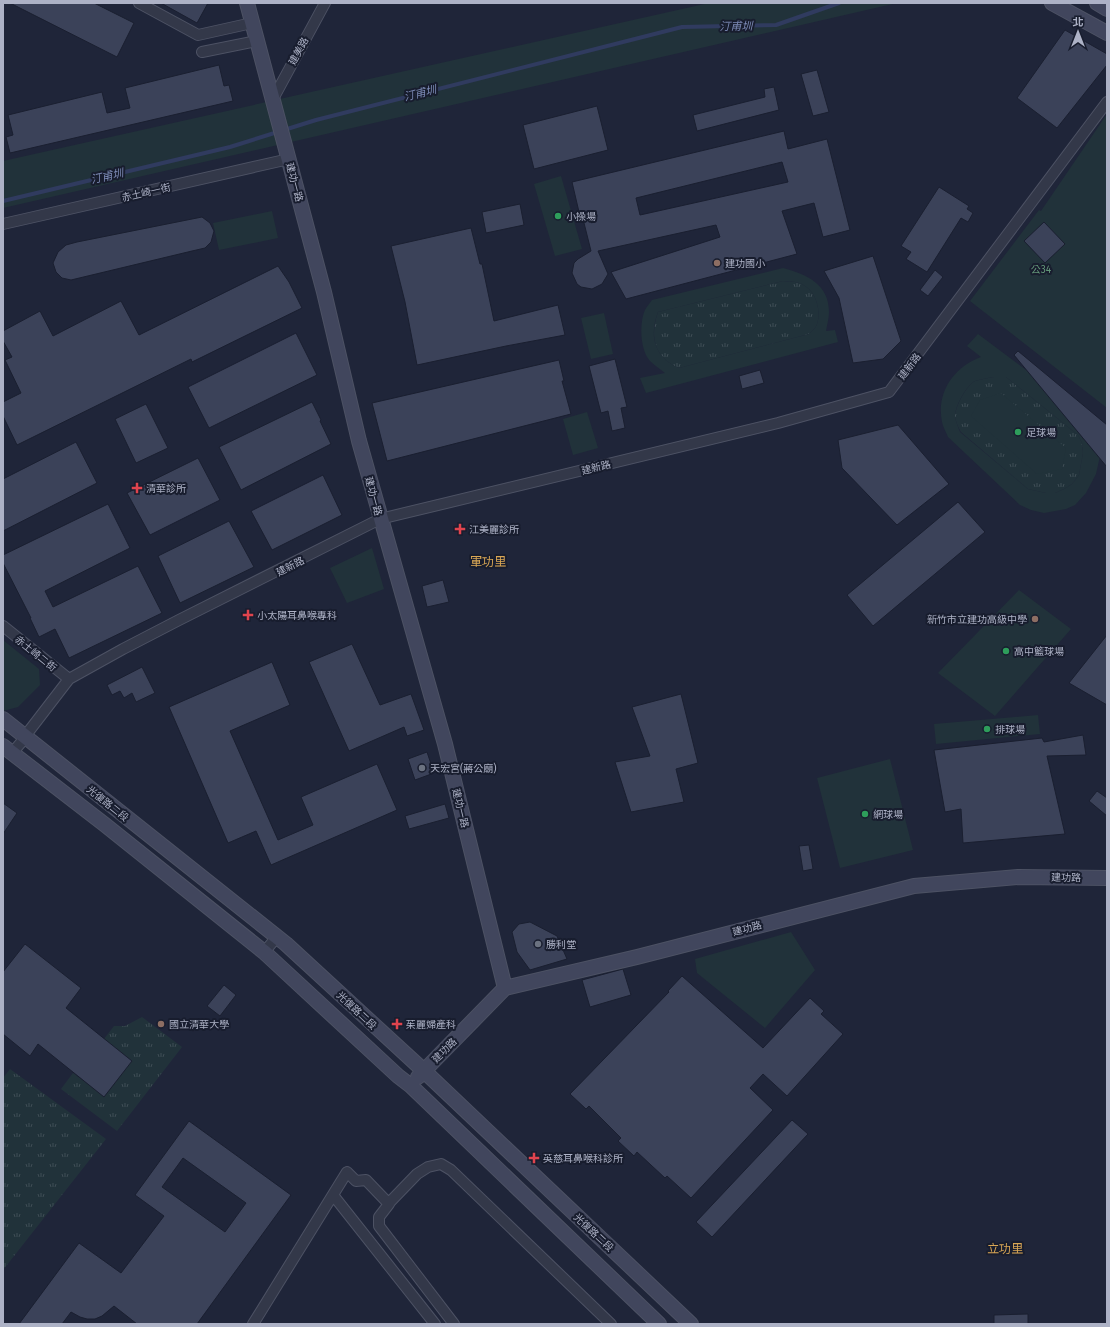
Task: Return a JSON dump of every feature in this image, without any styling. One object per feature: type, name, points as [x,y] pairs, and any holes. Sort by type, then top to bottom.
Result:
[{"type":"street","points":[[139,3],[198,35],[252,23]]},
{"type":"street","name":"建功一路","points":[[247,3],[324,292],[357,434],[444,744],[505,988]]},
{"type":"street","name":"建美路","points":[[274,104],[324,3]]},
{"type":"street","points":[[1052,3],[1107,33]]},
{"type":"street","points":[[1097,3],[1107,9]]},
{"type":"street","points":[[202,52],[257,42]]},
{"type":"street","name":"建新路","points":[[7,750],[25,738],[69,679],[179,620],[380,520],[771,425],[890,392],[1107,102]]},
{"type":"street","name":"赤土崎一街","points":[[3,224],[289,160]]},
{"type":"street","name":"赤土崎二街","points":[[3,626],[69,679]]},
{"type":"street","name":"光復路二段","points":[[3,719],[277,937],[423,1070],[691,1324]]},
{"type":"street","name":"光復路二段","points":[[7,750],[104,824],[264,952],[398,1076],[411,1086],[659,1324]]},
{"type":"street","name":"建功路","points":[[411,1086],[423,1070],[505,988],[637,957],[914,886],[1018,877],[1107,878]]},
{"type":"street","points":[[264,952],[277,937]]},
{"type":"street","points":[[454,1324],[379,1226],[379,1217],[389,1203],[417,1174],[428,1167],[441,1164],[451,1170],[611,1324]]},
{"type":"street","points":[[253,1324],[347,1172],[356,1181],[366,1180],[389,1203]]},
{"type":"street","points":[[333,1194],[435,1324]]},
{"type":"green space","points":[[709,3],[897,3],[3,208],[3,161]]},
{"type":"green space","name":"公34","points":[[1107,114],[1107,408],[970,301],[1039,210],[1041,211]]},
{"type":"green space","name":"小操場","points":[[561,176],[582,249],[555,256],[534,184]]},
{"type":"green space","points":[[272,211],[278,238],[219,250],[213,223]]},
{"type":"green space","points":[[783,268],[808,277],[821,287],[828,302],[829,314],[826,331],[835,330],[838,342],[646,393],[640,378],[665,373],[650,361],[642,343],[641,329],[643,315],[652,300]],"holes":[[[783,281],[797,282],[805,286],[813,294],[816,300],[819,312],[817,324],[809,334],[679,368],[664,358],[659,352],[654,337],[655,321],[658,312]]]},
{"type":"green space","points":[[783,281],[797,282],[805,286],[813,294],[816,300],[819,312],[817,324],[809,334],[679,368],[670,363],[659,352],[654,337],[654,329],[658,312]]},
{"type":"green space","points":[[604,313],[613,354],[591,359],[581,318]]},
{"type":"green space","points":[[978,334],[1089,417],[1100,456],[1096,474],[1086,493],[1075,505],[1066,509],[1044,513],[1031,510],[1020,505],[948,437],[942,424],[941,411],[945,391],[955,374],[971,361],[981,357],[967,346]],"holes":[[[994,377],[1006,377],[1078,435],[1082,443],[1083,453],[1079,475],[1072,484],[1064,489],[1055,493],[1046,493],[1028,489],[960,432],[955,419],[955,412],[968,387],[977,380]]]},
{"type":"green space","points":[[994,377],[1006,377],[1078,435],[1082,443],[1083,453],[1079,475],[1072,484],[1055,493],[1046,493],[1028,489],[961,432],[957,424],[955,413],[968,387],[975,381]]},
{"type":"green space","name":"足球場","points":[[1001,393],[1066,448],[1062,469],[1037,474],[971,416],[980,400]]},
{"type":"green space","points":[[587,412],[598,448],[573,455],[563,419]]},
{"type":"green space","points":[[372,548],[384,589],[347,603],[330,568]]},
{"type":"green space","name":"高中籃球場","points":[[1019,590],[1071,629],[995,716],[938,673]]},
{"type":"green space","points":[[3,640],[39,669],[40,685],[18,707],[3,711]]},
{"type":"green space","name":"排球場","points":[[1038,715],[1040,734],[936,744],[934,724]]},
{"type":"green space","name":"網球場","points":[[890,759],[913,850],[840,868],[817,778]]},
{"type":"green space","points":[[791,932],[815,970],[765,1028],[697,973],[695,959]]},
{"type":"green space","points":[[142,1017],[182,1047],[117,1131],[61,1089],[73,1073],[104,1096],[104,1039],[114,1026],[125,1026]]},
{"type":"green space","points":[[10,1069],[106,1139],[3,1270],[3,1078]]},
{"type":"building","points":[[10,3],[94,3],[134,23],[117,57]]},
{"type":"building","points":[[161,3],[208,3],[197,23]]},
{"type":"building","points":[[1065,30],[1107,54],[1107,65],[1057,128],[1017,98]]},
{"type":"building","points":[[219,65],[224,86],[229,85],[233,101],[10,153],[6,137],[13,135],[8,115],[102,92],[107,113],[130,108],[125,88]]},
{"type":"building","points":[[817,70],[829,112],[813,116],[801,74]]},
{"type":"building","points":[[774,87],[779,110],[697,131],[693,115],[765,97],[764,89]]},
{"type":"building","points":[[597,106],[608,150],[534,169],[523,125]]},
{"type":"building","points":[[784,131],[788,149],[827,139],[850,230],[823,237],[814,203],[782,211],[797,254],[626,299],[611,272],[720,237],[716,225],[598,251],[608,274],[602,284],[592,289],[581,287],[577,284],[572,273],[574,263],[591,251],[581,211],[579,212],[572,182]],"holes":[[[782,162],[788,182],[640,215],[636,198]]]},
{"type":"building","points":[[939,187],[969,206],[967,209],[973,213],[968,222],[961,218],[927,272],[906,259],[911,252],[901,246]]},
{"type":"building","points":[[520,204],[524,225],[486,233],[482,212]]},
{"type":"building","points":[[202,217],[210,223],[214,231],[211,242],[205,248],[71,280],[62,278],[56,272],[53,263],[58,252],[66,245]]},
{"type":"building","points":[[1044,222],[1065,244],[1045,263],[1024,241]]},
{"type":"building","points":[[471,228],[480,264],[482,264],[494,321],[558,305],[565,335],[417,365],[405,302],[391,246]]},
{"type":"building","points":[[873,256],[901,341],[883,359],[853,363],[839,298],[824,271]]},
{"type":"building","points":[[278,266],[289,282],[302,308],[192,362],[191,359],[17,445],[3,416],[3,402],[21,393],[5,360],[12,357],[3,341],[3,331],[40,311],[53,336],[121,301],[139,335]]},
{"type":"building","points":[[935,270],[943,277],[928,296],[920,290]]},
{"type":"building","points":[[296,333],[317,375],[209,428],[188,387]]},
{"type":"building","points":[[1018,351],[1107,425],[1107,467],[1014,355]]},
{"type":"building","points":[[615,359],[627,407],[621,408],[625,428],[612,431],[608,411],[601,413],[589,366]]},
{"type":"building","points":[[559,360],[564,381],[562,381],[571,414],[387,461],[372,403]]},
{"type":"building","points":[[760,370],[764,383],[742,389],[739,376]]},
{"type":"building","points":[[312,402],[331,444],[241,490],[219,447]]},
{"type":"building","points":[[146,404],[168,448],[136,463],[115,419]]},
{"type":"building","points":[[898,425],[949,484],[897,525],[842,468],[838,440]]},
{"type":"building","points":[[76,442],[97,483],[3,531],[3,479]]},
{"type":"building","points":[[198,458],[220,500],[150,535],[127,493]]},
{"type":"building","points":[[323,475],[342,515],[272,550],[251,511]]},
{"type":"building","points":[[958,502],[985,532],[873,626],[847,595]]},
{"type":"building","points":[[108,504],[130,548],[45,591],[53,607],[138,566],[162,613],[69,658],[55,629],[39,637],[3,563],[3,555]]},
{"type":"building","points":[[229,521],[254,567],[180,603],[158,556]]},
{"type":"building","points":[[443,580],[449,602],[427,607],[422,586]]},
{"type":"building","points":[[1107,635],[1107,705],[1069,683]]},
{"type":"building","points":[[352,644],[380,705],[411,694],[424,730],[407,736],[404,727],[349,751],[309,662]]},
{"type":"building","points":[[272,662],[290,705],[230,731],[278,840],[313,825],[301,797],[377,764],[397,810],[271,865],[256,831],[228,843],[169,707]]},
{"type":"building","points":[[142,667],[155,693],[136,702],[132,693],[124,698],[120,691],[112,695],[107,685]]},
{"type":"building","points":[[681,694],[698,763],[676,769],[684,802],[631,812],[615,762],[650,756],[632,707]]},
{"type":"building","points":[[1083,735],[1086,755],[1047,756],[1065,834],[963,843],[961,809],[945,812],[934,750],[1042,738],[1044,742]]},
{"type":"building","name":"天宏宮(蔣公廟)","points":[[427,752],[434,773],[415,780],[408,759]]},
{"type":"building","points":[[1097,791],[1107,798],[1107,816],[1089,801]]},
{"type":"building","points":[[3,803],[17,813],[3,834]]},
{"type":"building","points":[[445,804],[449,818],[409,829],[405,816]]},
{"type":"building","points":[[809,845],[813,869],[803,871],[799,846]]},
{"type":"building","name":"勝利堂","points":[[530,922],[557,936],[567,959],[530,970],[517,952],[512,932],[519,924]]},
{"type":"building","points":[[25,944],[81,988],[66,1008],[132,1061],[104,1097],[38,1044],[30,1056],[3,1034],[3,972]]},
{"type":"building","points":[[623,969],[631,995],[590,1007],[582,980]]},
{"type":"building","points":[[682,976],[763,1048],[810,998],[824,1011],[821,1014],[843,1034],[787,1096],[763,1074],[750,1088],[773,1110],[691,1198],[667,1176],[665,1178],[637,1152],[634,1156],[618,1141],[621,1138],[589,1106],[586,1109],[570,1094],[669,992],[668,991]]},
{"type":"building","points":[[224,985],[236,995],[220,1016],[207,1006]]},
{"type":"building","points":[[792,1120],[808,1134],[712,1237],[696,1222]]},
{"type":"building","points":[[189,1121],[291,1195],[197,1324],[137,1324],[114,1306],[102,1316],[95,1319],[80,1317],[71,1312],[62,1324],[19,1324],[79,1243],[121,1273],[164,1216],[135,1195]],"holes":[[[183,1158],[246,1203],[225,1232],[162,1187]]]},
{"type":"building","points":[[1028,1314],[1028,1324],[994,1324],[994,1315]]},
{"type":"waterway","name":"汀甫圳","points":[[3,201],[230,147],[316,120],[682,27],[776,25],[839,3]]},
{"type":"place","name":"小操場","points":[[558,216]]},
{"type":"place","name":"建功國小","points":[[717,263]]},
{"type":"place","name":"足球場","points":[[1018,432]]},
{"type":"place","name":"清華診所","points":[[137,488]]},
{"type":"place","name":"江美麗診所","points":[[460,529]]},
{"type":"place","name":"小太陽耳鼻喉專科","points":[[248,615]]},
{"type":"place","name":"新竹市立建功高級中學","points":[[1035,619]]},
{"type":"place","name":"高中籃球場","points":[[1006,651]]},
{"type":"place","name":"排球場","points":[[987,729]]},
{"type":"place","name":"天宏宮(蔣公廟)","points":[[422,768]]},
{"type":"place","name":"網球場","points":[[865,814]]},
{"type":"place","name":"勝利堂","points":[[538,944]]},
{"type":"place","name":"國立清華大學","points":[[161,1024]]},
{"type":"place","name":"茱麗婦產科","points":[[397,1024]]},
{"type":"place","name":"英慈耳鼻喉科診所","points":[[534,1158]]},
{"type":"district","name":"軍功里","points":[[488,562]]},
{"type":"district","name":"立功里","points":[[1005,1249]]}]
